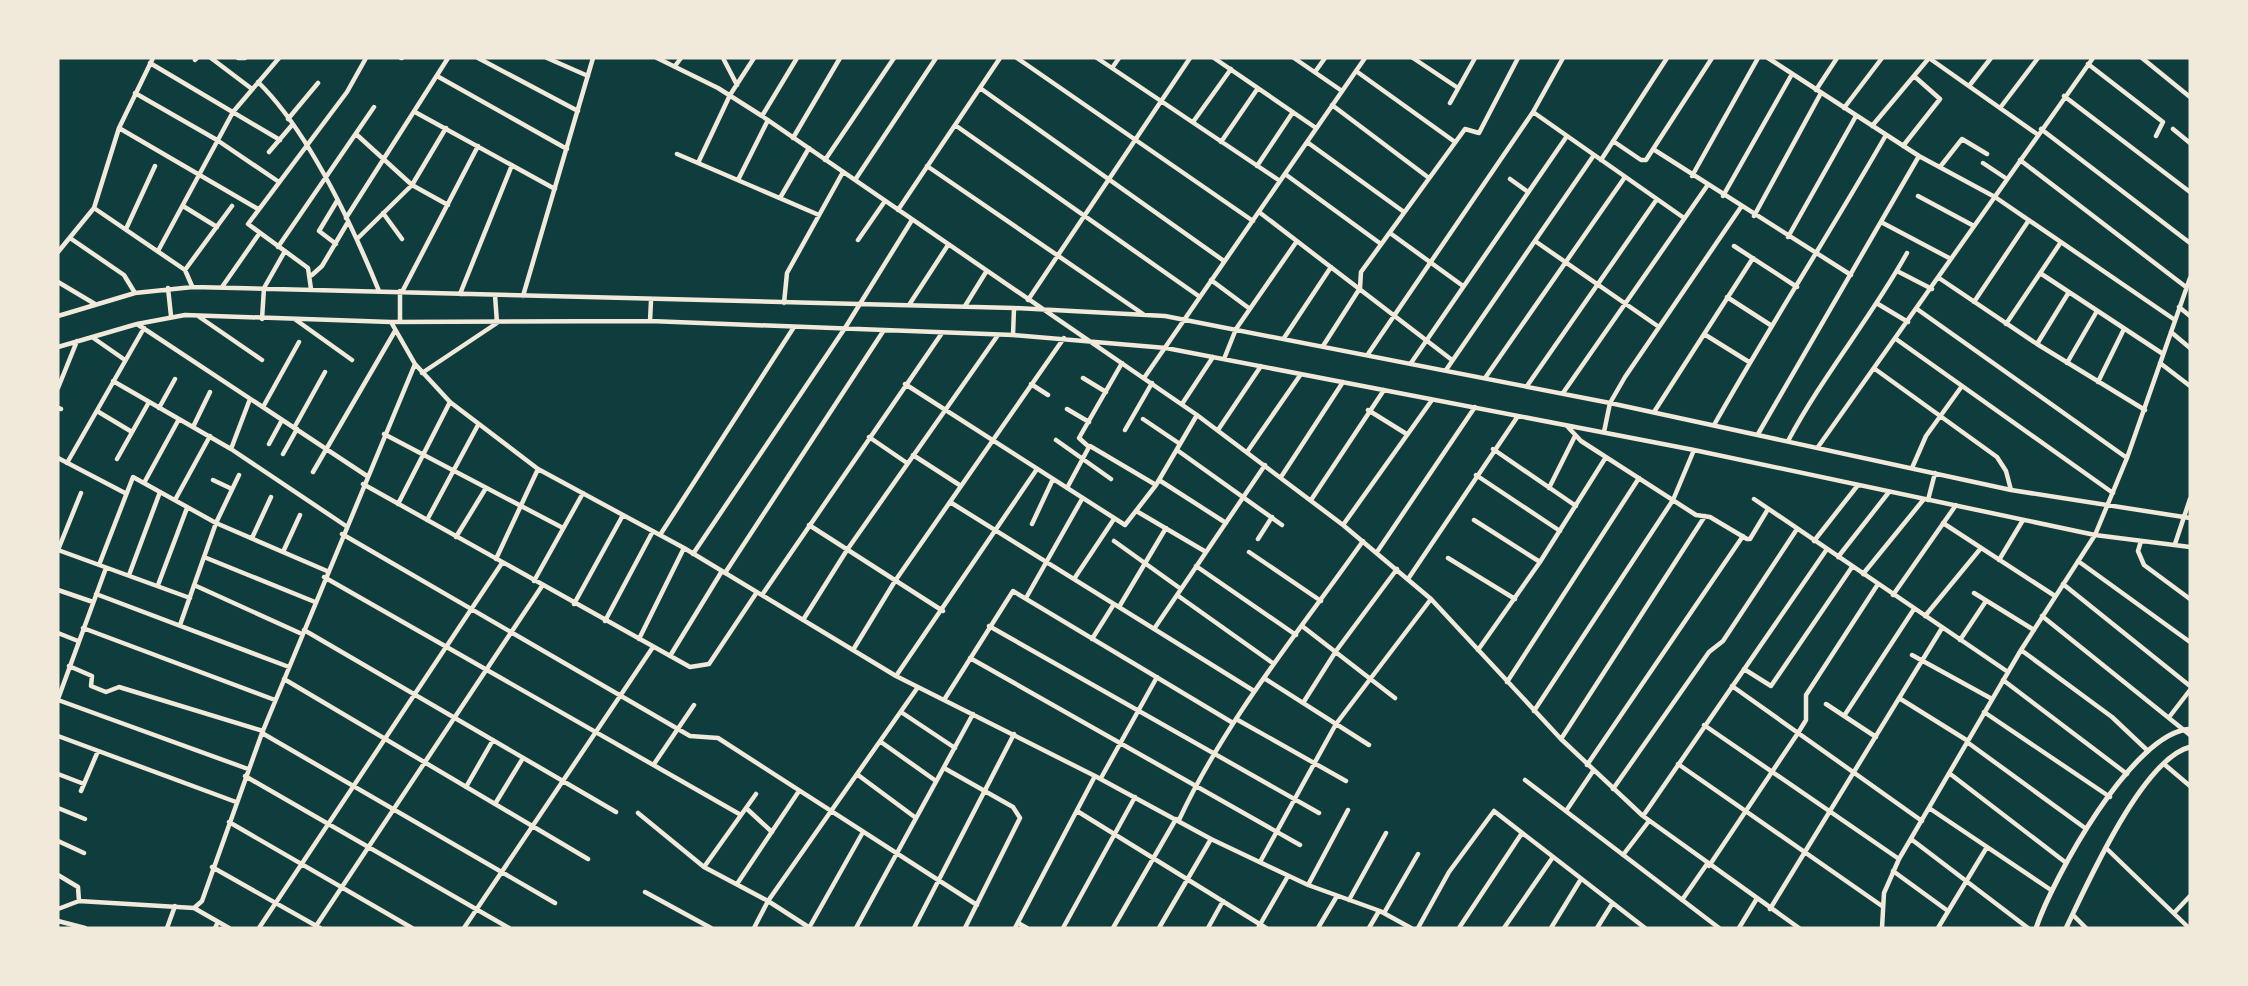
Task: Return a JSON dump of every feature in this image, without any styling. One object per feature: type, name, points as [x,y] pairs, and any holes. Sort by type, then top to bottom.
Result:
[{"type":"street","points":[[211,58],[252,89]]},
{"type":"street","points":[[238,58],[245,58]]},
{"type":"street","points":[[158,251],[233,112],[279,58]]},
{"type":"street","points":[[312,289],[312,275],[305,265],[248,225],[347,92],[366,58]]},
{"type":"street","points":[[312,275],[322,266],[347,220],[448,58]]},
{"type":"street","points":[[478,58],[578,111]]},
{"type":"street","points":[[547,58],[588,76]]},
{"type":"street","points":[[523,296],[593,58]]},
{"type":"street","points":[[659,58],[730,95],[768,120],[1198,415],[1281,477],[1431,598],[1561,739],[1643,816],[1795,927]]},
{"type":"street","points":[[675,66],[681,58]]},
{"type":"street","points":[[723,58],[737,85]]},
{"type":"street","points":[[698,163],[730,95],[754,58]]},
{"type":"street","points":[[762,116],[797,58]]},
{"type":"street","points":[[793,138],[840,58]]},
{"type":"street","points":[[825,160],[894,58]]},
{"type":"street","points":[[855,180],[936,58]]},
{"type":"street","points":[[898,210],[1000,58]]},
{"type":"street","points":[[1017,58],[1252,221]]},
{"type":"street","points":[[1097,58],[1280,181]]},
{"type":"street","points":[[1112,68],[1119,58]]},
{"type":"street","points":[[1028,300],[1190,58]]},
{"type":"street","points":[[1214,58],[1316,128]]},
{"type":"street","points":[[1294,58],[1342,91]]},
{"type":"street","points":[[1315,72],[1325,58]]},
{"type":"street","points":[[1144,378],[1365,58]]},
{"type":"street","points":[[1413,58],[1458,89]]},
{"type":"street","points":[[1450,103],[1475,58]]},
{"type":"street","points":[[1323,346],[1360,288],[1361,272],[1466,128],[1478,133],[1517,58]]},
{"type":"street","points":[[1368,354],[1533,112],[1563,58]]},
{"type":"street","points":[[1601,160],[1667,58]]},
{"type":"street","points":[[1614,141],[1642,160],[1653,149],[1712,58]]},
{"type":"street","points":[[1692,176],[1758,58]]},
{"type":"street","points":[[1769,58],[1919,156],[1995,197],[2175,320]]},
{"type":"street","points":[[1754,216],[1837,58]]},
{"type":"street","points":[[1844,108],[1882,58]]},
{"type":"street","points":[[1872,126],[1929,58],[2039,132],[2190,243]]},
{"type":"street","points":[[1969,86],[1991,58]]},
{"type":"street","points":[[2000,108],[2038,58]]},
{"type":"street","points":[[1818,447],[2093,58]]},
{"type":"street","points":[[2142,58],[2190,97]]},
{"type":"street","points":[[58,252],[94,208],[119,128],[152,60],[280,140]]},
{"type":"street","points":[[2088,64],[2163,122],[2155,136]]},
{"type":"street","points":[[1193,122],[1231,69]]},
{"type":"street","points":[[1356,71],[1455,142]]},
{"type":"street","points":[[1723,196],[1792,74]]},
{"type":"street","points":[[437,76],[567,149]]},
{"type":"street","points":[[1903,146],[1940,99],[1914,76]]},
{"type":"street","points":[[258,82],[288,119],[325,179],[357,239],[379,291]]},
{"type":"street","points":[[288,119],[318,83]]},
{"type":"street","points":[[980,88],[1224,261]]},
{"type":"street","points":[[1221,142],[1258,88]]},
{"type":"street","points":[[135,93],[217,140],[279,182]]},
{"type":"street","points":[[2064,96],[2190,192]]},
{"type":"street","points":[[1332,105],[1430,178]]},
{"type":"street","points":[[278,247],[374,107]]},
{"type":"street","points":[[415,111],[555,189]]},
{"type":"street","points":[[1257,166],[1293,112]]},
{"type":"street","points":[[1533,112],[1684,219]]},
{"type":"street","points":[[1788,237],[1856,116]]},
{"type":"street","points":[[738,180],[768,120]]},
{"type":"street","points":[[269,152],[292,125]]},
{"type":"street","points":[[955,125],[1200,297]]},
{"type":"street","points":[[119,128],[258,209]]},
{"type":"street","points":[[357,239],[412,185],[446,128]]},
{"type":"street","points":[[2173,130],[2190,144]]},
{"type":"street","points":[[356,134],[412,185],[448,205]]},
{"type":"street","points":[[1714,425],[1749,362],[1818,255],[1886,135]]},
{"type":"street","points":[[1411,363],[1567,136]]},
{"type":"street","points":[[1940,167],[1962,139],[1987,154]]},
{"type":"street","points":[[1307,142],[1404,212]]},
{"type":"street","points":[[400,322],[401,291],[478,146]]},
{"type":"street","points":[[780,198],[808,148]]},
{"type":"street","points":[[1653,149],[1754,216],[1851,275]]},
{"type":"street","points":[[677,154],[819,215]]},
{"type":"street","points":[[1446,370],[1594,155]]},
{"type":"street","points":[[1758,434],[1919,156]]},
{"type":"street","points":[[2020,160],[2186,287]]},
{"type":"street","points":[[1983,163],[2007,179]]},
{"type":"street","points":[[460,293],[512,165]]},
{"type":"street","points":[[126,229],[155,166]]},
{"type":"street","points":[[927,166],[1143,314]]},
{"type":"street","points":[[784,303],[785,276],[843,172]]},
{"type":"street","points":[[1285,174],[1381,244]]},
{"type":"street","points":[[1485,378],[1625,177]]},
{"type":"street","points":[[1510,179],[1528,192]]},
{"type":"street","points":[[1563,393],[1707,186]]},
{"type":"street","points":[[1918,196],[1975,226]]},
{"type":"street","points":[[1527,386],[1657,199]]},
{"type":"street","points":[[336,243],[319,231],[337,201]]},
{"type":"street","points":[[858,240],[885,201]]},
{"type":"street","points":[[183,206],[217,227]]},
{"type":"street","points":[[185,270],[232,206]]},
{"type":"street","points":[[1604,432],[1611,403],[1658,327],[1741,207]]},
{"type":"street","points":[[94,208],[185,270],[193,287]]},
{"type":"street","points":[[1259,212],[1452,360]]},
{"type":"street","points":[[383,213],[402,239]]},
{"type":"street","points":[[693,554],[845,328],[912,220]]},
{"type":"street","points":[[1974,302],[2029,220]]},
{"type":"street","points":[[1881,222],[1952,260]]},
{"type":"street","points":[[1390,233],[1463,286]]},
{"type":"street","points":[[222,287],[259,234]]},
{"type":"street","points":[[69,238],[124,275],[135,293]]},
{"type":"street","points":[[1223,359],[1236,329],[1297,241]]},
{"type":"street","points":[[1535,241],[1658,327]]},
{"type":"street","points":[[2006,324],[2061,242]]},
{"type":"street","points":[[909,305],[948,245]]},
{"type":"street","points":[[1734,246],[1797,287]]},
{"type":"street","points":[[262,319],[264,288],[285,251]]},
{"type":"street","points":[[1788,441],[1819,386],[1878,304],[1907,253]]},
{"type":"street","points":[[1654,412],[1753,258]]},
{"type":"street","points":[[1284,338],[1331,267]]},
{"type":"street","points":[[965,307],[986,271]]},
{"type":"street","points":[[1897,271],[1932,289]]},
{"type":"street","points":[[2040,273],[2163,354]]},
{"type":"street","points":[[1939,278],[2037,344],[2145,410]]},
{"type":"street","points":[[1882,928],[1882,906],[1899,859],[2021,650],[2095,535],[2145,410],[2190,278]]},
{"type":"street","points":[[1211,280],[1250,309]]},
{"type":"street","points":[[58,282],[95,304]]},
{"type":"street","points":[[58,316],[135,293],[193,287],[909,305],[1143,314],[1186,319],[1563,393],[2011,490],[2190,518]]},
{"type":"street","points":[[168,288],[171,316]]},
{"type":"street","points":[[2037,344],[2069,292]]},
{"type":"street","points":[[495,295],[497,323]]},
{"type":"street","points":[[1727,297],[1772,326]]},
{"type":"street","points":[[650,321],[651,300]]},
{"type":"street","points":[[1878,304],[1908,322]]},
{"type":"street","points":[[2179,307],[2190,316]]},
{"type":"street","points":[[1013,335],[1014,308]]},
{"type":"street","points":[[1917,309],[2127,458]]},
{"type":"street","points":[[2067,363],[2097,311]]},
{"type":"street","points":[[58,347],[171,316],[391,322],[650,321],[1065,337],[1166,348],[1694,450],[2095,535],[2190,547]]},
{"type":"street","points":[[197,316],[262,360]]},
{"type":"street","points":[[296,320],[352,360]]},
{"type":"street","points":[[391,322],[415,364],[450,402],[538,469],[684,548],[896,676],[1098,777],[1211,839],[1308,886],[1382,912],[1411,928]]},
{"type":"street","points":[[422,373],[497,323]]},
{"type":"street","points":[[137,324],[367,476]]},
{"type":"street","points":[[660,535],[794,327]]},
{"type":"street","points":[[67,463],[144,328]]},
{"type":"street","points":[[2098,382],[2124,329]]},
{"type":"street","points":[[313,472],[395,330]]},
{"type":"street","points":[[670,656],[884,330]]},
{"type":"street","points":[[363,484],[690,667],[709,664],[942,332]]},
{"type":"street","points":[[2171,332],[2190,348]]},
{"type":"street","points":[[803,621],[847,550],[998,334]]},
{"type":"street","points":[[1704,334],[1749,362]]},
{"type":"street","points":[[92,337],[125,360]]},
{"type":"street","points":[[853,650],[895,581],[1065,337]]},
{"type":"street","points":[[1896,339],[2113,493]]},
{"type":"street","points":[[58,388],[77,341]]},
{"type":"street","points":[[263,407],[299,342]]},
{"type":"street","points":[[1182,404],[1213,357]]},
{"type":"street","points":[[1122,363],[1079,439],[1226,523]]},
{"type":"street","points":[[2160,363],[2190,386]]},
{"type":"street","points":[[194,908],[202,901],[262,732],[342,534],[415,364]]},
{"type":"street","points":[[1219,430],[1261,366]]},
{"type":"street","points":[[1875,369],[1997,457],[2006,471],[2011,490]]},
{"type":"street","points":[[283,454],[325,372]]},
{"type":"street","points":[[1247,452],[1301,374]]},
{"type":"street","points":[[1083,378],[1106,392]]},
{"type":"street","points":[[159,408],[175,379]]},
{"type":"street","points":[[113,382],[210,436],[346,526]]},
{"type":"street","points":[[1281,477],[1343,382]]},
{"type":"street","points":[[1125,430],[1152,383]]},
{"type":"street","points":[[905,384],[1123,524],[1129,523],[1138,512],[1198,415]]},
{"type":"street","points":[[1031,384],[1048,395]]},
{"type":"street","points":[[1912,468],[1922,443],[1962,386]]},
{"type":"street","points":[[1311,500],[1368,410],[1384,390]]},
{"type":"street","points":[[193,427],[210,392]]},
{"type":"street","points":[[231,449],[250,399]]},
{"type":"street","points":[[1343,525],[1405,433],[1432,399]]},
{"type":"street","points":[[117,459],[149,402]]},
{"type":"street","points":[[398,504],[450,402]]},
{"type":"street","points":[[1377,552],[1475,407]]},
{"type":"street","points":[[1067,409],[1088,422]]},
{"type":"street","points":[[97,410],[132,432]]},
{"type":"street","points":[[1368,410],[1405,433]]},
{"type":"street","points":[[1408,579],[1493,449],[1518,416]]},
{"type":"street","points":[[144,483],[179,419]]},
{"type":"street","points":[[1143,419],[1282,525]]},
{"type":"street","points":[[269,444],[282,420]]},
{"type":"street","points":[[427,520],[478,425]]},
{"type":"street","points":[[1567,425],[1575,436],[1696,515],[1705,516],[1750,539],[1768,509]]},
{"type":"street","points":[[384,434],[563,528]]},
{"type":"street","points":[[175,500],[210,436]]},
{"type":"street","points":[[1549,488],[1575,436]]},
{"type":"street","points":[[869,437],[907,463]]},
{"type":"street","points":[[1056,440],[1111,479]]},
{"type":"street","points":[[1067,488],[1090,446]]},
{"type":"street","points":[[1493,449],[1576,506]]},
{"type":"street","points":[[1534,711],[1673,500],[1694,450]]},
{"type":"street","points":[[913,455],[961,486]]},
{"type":"street","points":[[1478,650],[1515,599],[1606,457]]},
{"type":"street","points":[[58,458],[125,493]]},
{"type":"street","points":[[1154,629],[1265,465]]},
{"type":"street","points":[[495,559],[538,469]]},
{"type":"street","points":[[896,676],[943,611],[1037,469]]},
{"type":"street","points":[[1863,574],[1926,499],[1935,472]]},
{"type":"street","points":[[180,625],[216,523],[239,475]]},
{"type":"street","points":[[1476,475],[1560,531]]},
{"type":"street","points":[[99,565],[130,478],[144,483],[216,523],[326,574],[446,647],[741,815]]},
{"type":"street","points":[[1507,682],[1639,478]]},
{"type":"street","points":[[1032,524],[1053,479]]},
{"type":"street","points":[[214,480],[232,489]]},
{"type":"street","points":[[1814,541],[1858,485]]},
{"type":"street","points":[[456,537],[486,488]]},
{"type":"street","points":[[1838,557],[1890,491]]},
{"type":"street","points":[[130,575],[160,492]]},
{"type":"street","points":[[81,493],[58,550],[190,597]]},
{"type":"street","points":[[534,581],[583,493]]},
{"type":"street","points":[[252,538],[271,497]]},
{"type":"street","points":[[1026,598],[1083,498]]},
{"type":"street","points":[[1754,499],[2008,673]]},
{"type":"street","points":[[2175,544],[2190,499]]},
{"type":"street","points":[[950,502],[1254,691]]},
{"type":"street","points":[[1893,595],[1956,505]]},
{"type":"street","points":[[158,585],[187,508]]},
{"type":"street","points":[[1138,512],[1206,552]]},
{"type":"street","points":[[283,552],[300,515]]},
{"type":"street","points":[[574,604],[623,515]]},
{"type":"street","points":[[1561,739],[1705,516]]},
{"type":"street","points":[[1258,540],[1272,517]]},
{"type":"street","points":[[1073,579],[1115,519]]},
{"type":"street","points":[[1474,520],[1539,562]]},
{"type":"street","points":[[1999,560],[2023,520]]},
{"type":"street","points":[[1943,523],[2055,596]]},
{"type":"street","points":[[809,525],[943,611]]},
{"type":"street","points":[[1092,639],[1166,528]]},
{"type":"street","points":[[1613,789],[1709,652],[1723,641],[1797,529]]},
{"type":"street","points":[[605,621],[653,531]]},
{"type":"street","points":[[342,534],[677,729],[694,738],[718,738],[977,905]]},
{"type":"street","points":[[1587,765],[1743,536]]},
{"type":"street","points":[[1114,541],[1181,589]]},
{"type":"street","points":[[1113,928],[1234,721],[1363,541]]},
{"type":"street","points":[[2141,541],[2138,551],[2144,565],[2189,596]]},
{"type":"street","points":[[639,639],[684,548]]},
{"type":"street","points":[[1925,616],[1981,548]]},
{"type":"street","points":[[1643,816],[1827,549]]},
{"type":"street","points":[[1249,552],[1321,601]]},
{"type":"street","points":[[204,557],[314,602]]},
{"type":"street","points":[[1448,558],[1515,599]]},
{"type":"street","points":[[2078,562],[2190,642]]},
{"type":"street","points":[[258,928],[502,563]]},
{"type":"street","points":[[1196,566],[1296,635]]},
{"type":"street","points":[[1744,669],[1771,686],[1852,567]]},
{"type":"street","points":[[106,568],[69,666],[60,679],[58,699],[248,769]]},
{"type":"street","points":[[1303,703],[1336,651],[1397,569]]},
{"type":"street","points":[[1682,900],[1798,733],[1806,716],[1806,695],[1878,584]]},
{"type":"street","points":[[2063,584],[2190,688],[2170,716]]},
{"type":"street","points":[[194,585],[303,632],[616,812]]},
{"type":"street","points":[[212,867],[318,927],[542,586]]},
{"type":"street","points":[[58,590],[93,603]]},
{"type":"street","points":[[944,700],[1010,592],[1026,598],[1157,677],[1346,781]]},
{"type":"street","points":[[1974,593],[2034,630]]},
{"type":"street","points":[[96,594],[289,667]]},
{"type":"street","points":[[1177,595],[1274,664]]},
{"type":"street","points":[[1260,862],[1336,724],[1431,598]]},
{"type":"street","points":[[1960,640],[1986,601]]},
{"type":"street","points":[[1844,716],[1914,609]]},
{"type":"street","points":[[2042,616],[2188,729],[2190,735]]},
{"type":"street","points":[[989,626],[1319,813]]},
{"type":"street","points":[[1302,626],[1395,698]]},
{"type":"street","points":[[83,628],[275,700]]},
{"type":"street","points":[[1770,909],[1942,628]]},
{"type":"street","points":[[58,633],[79,641]]},
{"type":"street","points":[[464,928],[534,827],[562,781],[622,697],[653,647]]},
{"type":"street","points":[[2021,650],[2112,716],[2148,751]]},
{"type":"street","points":[[1912,655],[1992,699]]},
{"type":"street","points":[[970,658],[1300,845]]},
{"type":"street","points":[[69,666],[92,676],[91,686],[106,692],[116,686],[262,732],[555,903]]},
{"type":"street","points":[[1027,928],[1016,925],[1077,811],[1121,742],[1157,677]]},
{"type":"street","points":[[1264,678],[1369,745]]},
{"type":"street","points":[[284,679],[588,859]]},
{"type":"street","points":[[2003,680],[2128,774]]},
{"type":"street","points":[[1732,686],[1922,821]]},
{"type":"street","points":[[754,928],[768,901],[833,813],[918,687]]},
{"type":"street","points":[[1899,698],[1967,742],[2085,828]]},
{"type":"street","points":[[1826,704],[1876,737]]},
{"type":"street","points":[[654,764],[694,705]]},
{"type":"street","points":[[901,712],[955,748]]},
{"type":"street","points":[[1984,712],[2110,797]]},
{"type":"street","points":[[856,928],[973,714]]},
{"type":"street","points":[[1704,725],[1899,859]]},
{"type":"street","points":[[2035,928],[2065,862],[2085,828],[2148,751],[2172,733],[2188,729]]},
{"type":"street","points":[[914,928],[1014,734]]},
{"type":"street","points":[[58,736],[236,802]]},
{"type":"street","points":[[466,787],[493,740]]},
{"type":"street","points":[[881,742],[936,781]]},
{"type":"street","points":[[2066,928],[2105,847],[2143,788],[2164,764],[2190,747]]},
{"type":"street","points":[[81,791],[98,751]]},
{"type":"street","points":[[495,804],[523,758]]},
{"type":"street","points":[[1678,764],[1882,906]]},
{"type":"street","points":[[2164,764],[2190,786]]},
{"type":"street","points":[[944,768],[1019,812],[1018,825],[965,928]]},
{"type":"street","points":[[1566,811],[1593,771]]},
{"type":"street","points":[[1949,773],[2065,862]]},
{"type":"street","points":[[58,774],[84,784]]},
{"type":"street","points":[[858,775],[916,818]]},
{"type":"street","points":[[246,776],[509,928]]},
{"type":"street","points":[[1525,780],[1719,928]]},
{"type":"street","points":[[737,884],[799,791]]},
{"type":"street","points":[[704,867],[756,794]]},
{"type":"street","points":[[1063,928],[1135,797]]},
{"type":"street","points":[[58,808],[85,819]]},
{"type":"street","points":[[746,808],[772,832]]},
{"type":"street","points":[[1929,808],[2051,890]]},
{"type":"street","points":[[1308,886],[1348,810]]},
{"type":"street","points":[[1077,811],[1266,928]]},
{"type":"street","points":[[1418,928],[1449,872],[1489,813],[1494,811],[1642,927]]},
{"type":"street","points":[[638,813],[704,867],[768,901],[809,928],[863,832]]},
{"type":"street","points":[[1623,855],[1649,821]]},
{"type":"street","points":[[229,822],[412,928]]},
{"type":"street","points":[[1349,900],[1385,833]]},
{"type":"street","points":[[1459,928],[1522,833]]},
{"type":"street","points":[[1159,928],[1211,839]]},
{"type":"street","points":[[1911,839],[2028,928]]},
{"type":"street","points":[[58,841],[84,853]]},
{"type":"street","points":[[1938,928],[1987,847]]},
{"type":"street","points":[[2105,847],[2189,928]]},
{"type":"street","points":[[1369,928],[1419,854]]},
{"type":"street","points":[[1504,928],[1553,857]]},
{"type":"street","points":[[1893,871],[1948,911]]},
{"type":"street","points":[[58,875],[78,887],[79,901]]},
{"type":"street","points":[[1259,926],[1288,876]]},
{"type":"street","points":[[1551,928],[1581,879]]},
{"type":"street","points":[[645,892],[711,928]]},
{"type":"street","points":[[1318,928],[1338,896]]},
{"type":"street","points":[[2174,914],[2190,896]]},
{"type":"street","points":[[1739,928],[1756,900]]},
{"type":"street","points":[[58,909],[79,901],[194,908],[229,928]]},
{"type":"street","points":[[1208,928],[1223,901]]},
{"type":"street","points":[[1597,928],[1612,904]]},
{"type":"street","points":[[167,928],[175,906]]},
{"type":"street","points":[[2073,915],[2086,928]]},
{"type":"street","points":[[58,921],[85,928]]},
{"type":"street","points":[[215,928],[218,922]]}]
